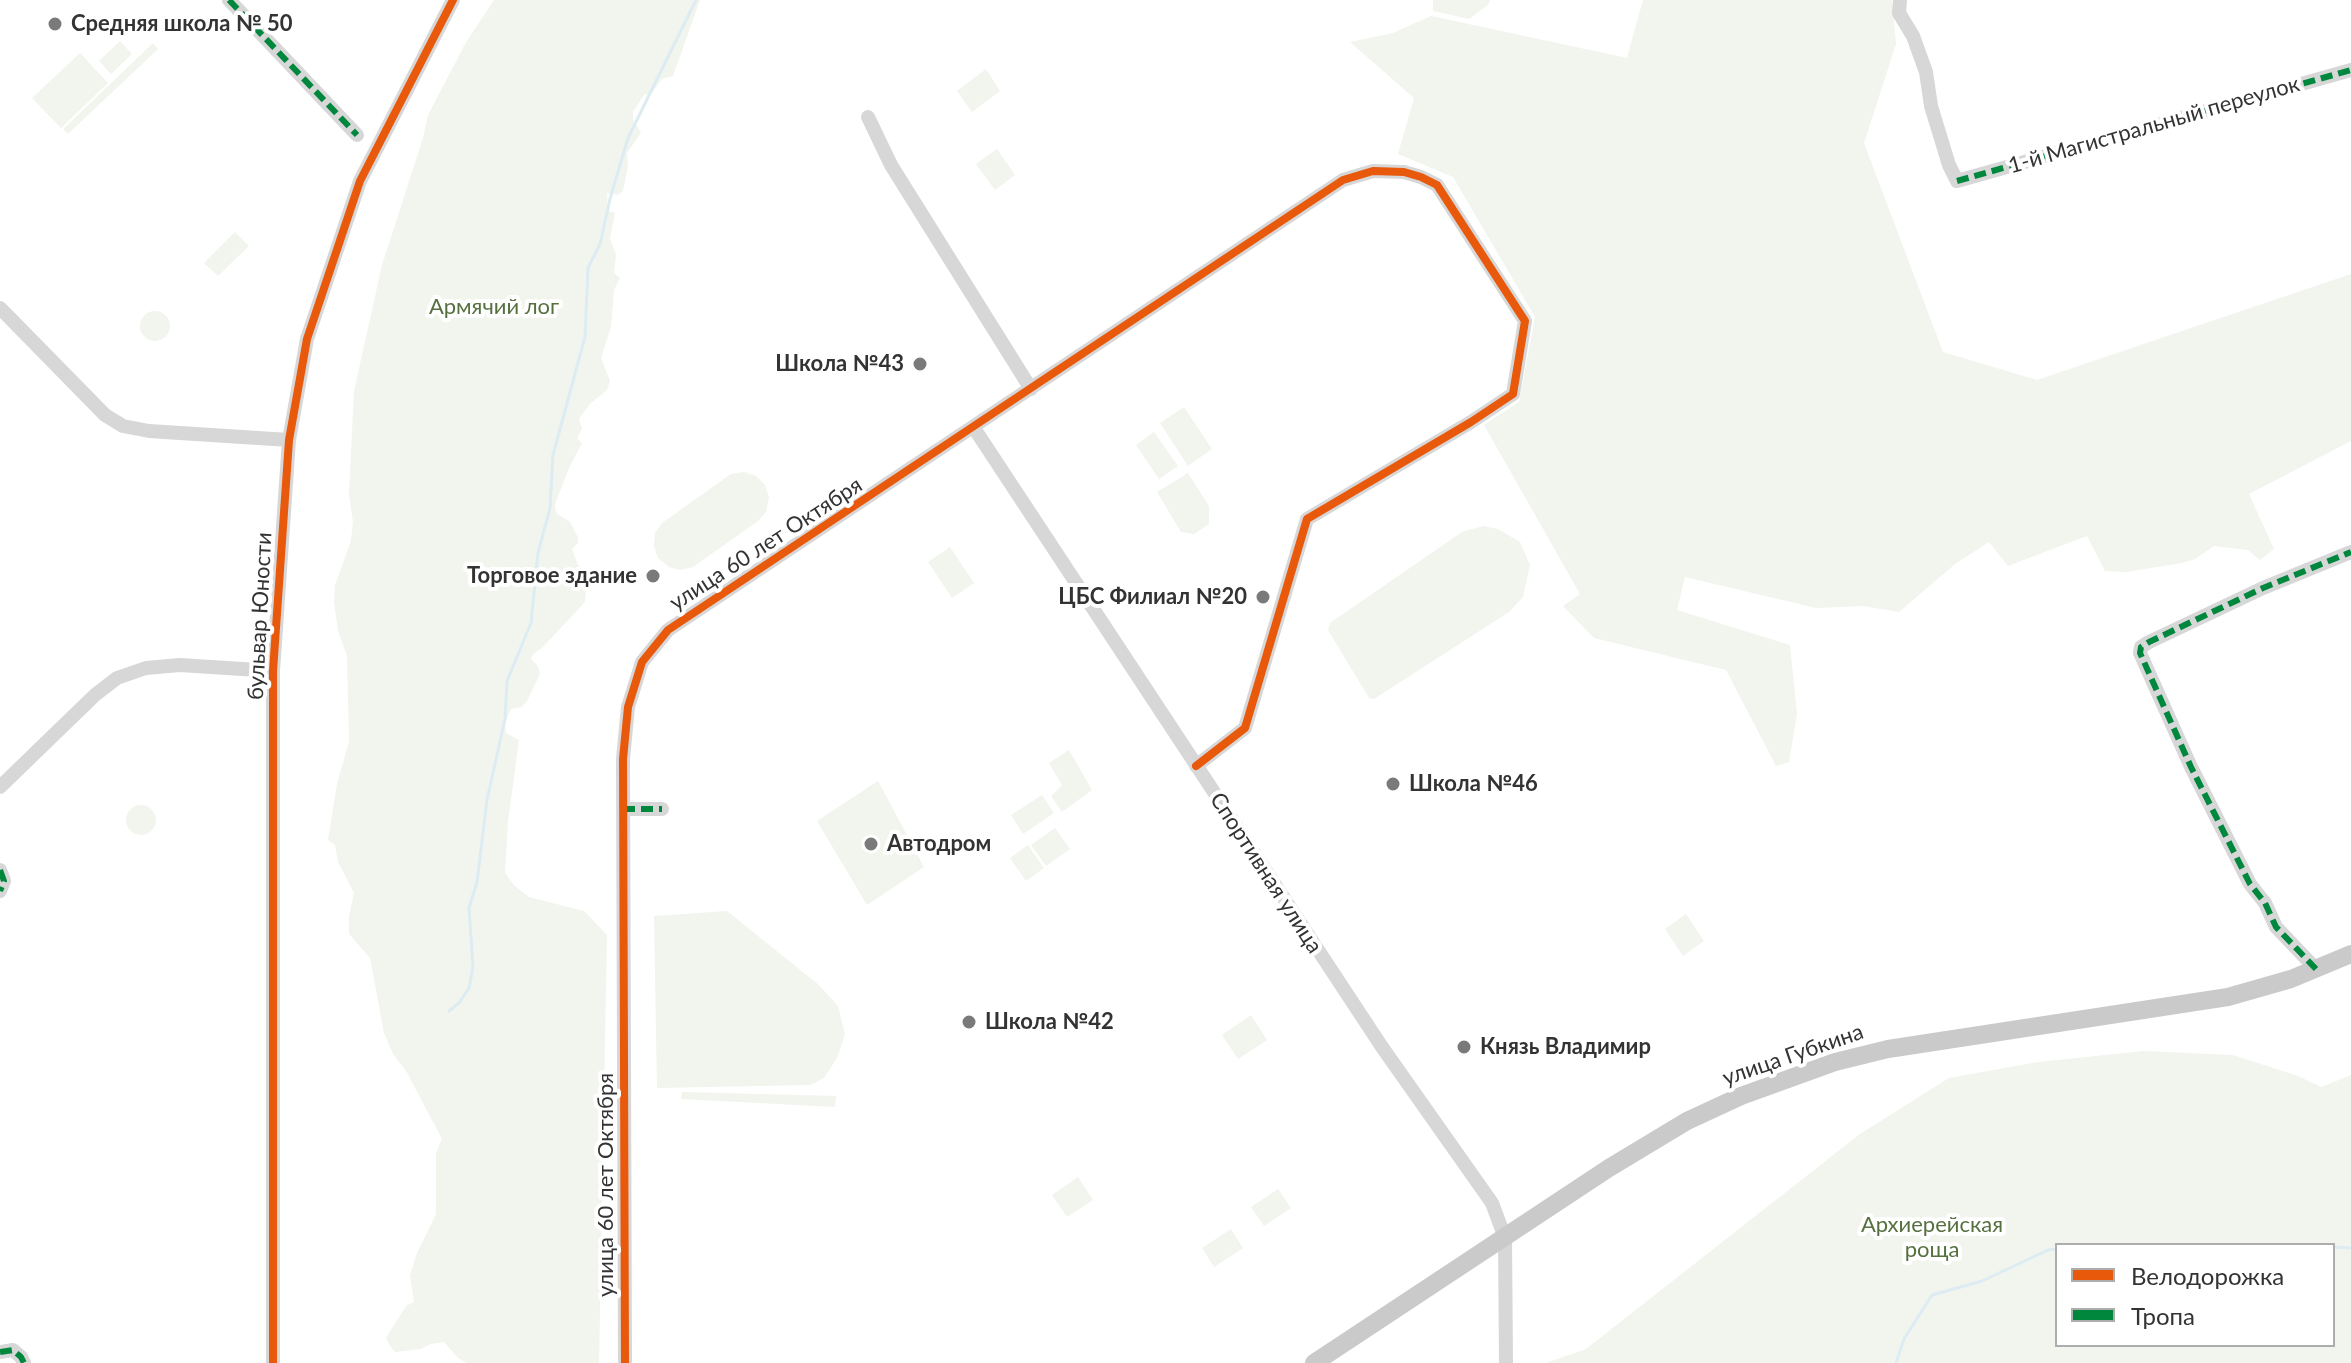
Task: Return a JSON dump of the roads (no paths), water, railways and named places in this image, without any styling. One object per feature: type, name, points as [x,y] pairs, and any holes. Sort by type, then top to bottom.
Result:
[{"type":"main road","name":"улица Губкина","points":[[1314,1363],[1609,1168],[1687,1121],[1741,1096],[1819,1068],[1888,1049],[2228,997],[2316,969],[2351,954]]},
{"type":"street","points":[[229,0],[357,135]]},
{"type":"street","name":"бульвар Юности","points":[[273,1363],[273,671],[289,440],[307,339],[360,181],[453,0]]},
{"type":"street","name":"1-й Магистральный переулок","points":[[1900,0],[1899,13],[1913,36],[1926,72],[1931,106],[1957,181],[2351,70]]},
{"type":"street","points":[[868,117],[891,165],[1031,389]]},
{"type":"street","name":"улица 60 лет Октября","points":[[625,1363],[623,759],[628,707],[642,662],[668,630],[1343,180],[1373,171],[1404,172],[1421,177],[1437,185],[1525,321],[1513,394],[1307,519],[1245,728],[1196,766]]},
{"type":"street","points":[[0,308],[105,415],[123,426],[149,431],[289,440]]},
{"type":"street","name":"Спортивная улица","points":[[974,428],[1382,1047],[1482,1187],[1501,1222],[1505,1238]]},
{"type":"street","points":[[2316,969],[2276,927],[2265,903],[2250,884],[2191,767],[2140,653],[2141,647],[2149,642],[2263,588],[2351,552]]},
{"type":"street","points":[[0,787],[95,695],[117,678],[146,668],[180,665],[273,671]]},
{"type":"street","points":[[623,809],[662,809]]},
{"type":"street","points":[[0,870],[4,881],[0,891]]},
{"type":"street","points":[[1505,1238],[1506,1363]]},
{"type":"street","points":[[0,1352],[13,1350],[24,1363]]},
{"type":"waterway","points":[[449,1011],[469,988],[473,967],[469,908],[477,882],[487,800],[505,719],[507,681],[531,623],[538,553],[550,508],[553,455],[585,337],[588,268],[600,244],[628,138],[696,0]]},
{"type":"waterway","points":[[2335,1247],[2351,1248]]},
{"type":"waterway","points":[[1896,1363],[1904,1339],[1932,1295],[1982,1281],[2055,1249]]},
{"type":"place","name":"Средняя школа № 50","points":[[55,24]]},
{"type":"place","name":"Школа №43","points":[[920,364]]},
{"type":"place","name":"Торговое здание","points":[[653,576]]},
{"type":"place","name":"ЦБС Филиал №20","points":[[1263,597]]},
{"type":"place","name":"Школа №46","points":[[1393,784]]},
{"type":"place","name":"Автодром","points":[[871,844]]},
{"type":"place","name":"Школа №42","points":[[969,1022]]},
{"type":"place","name":"Князь Владимир","points":[[1464,1047]]},
{"type":"park label","name":"Армячий лог","points":[[494,307]]},
{"type":"park label","name":"Архиерейская роща","points":[[1932,1238]]}]
